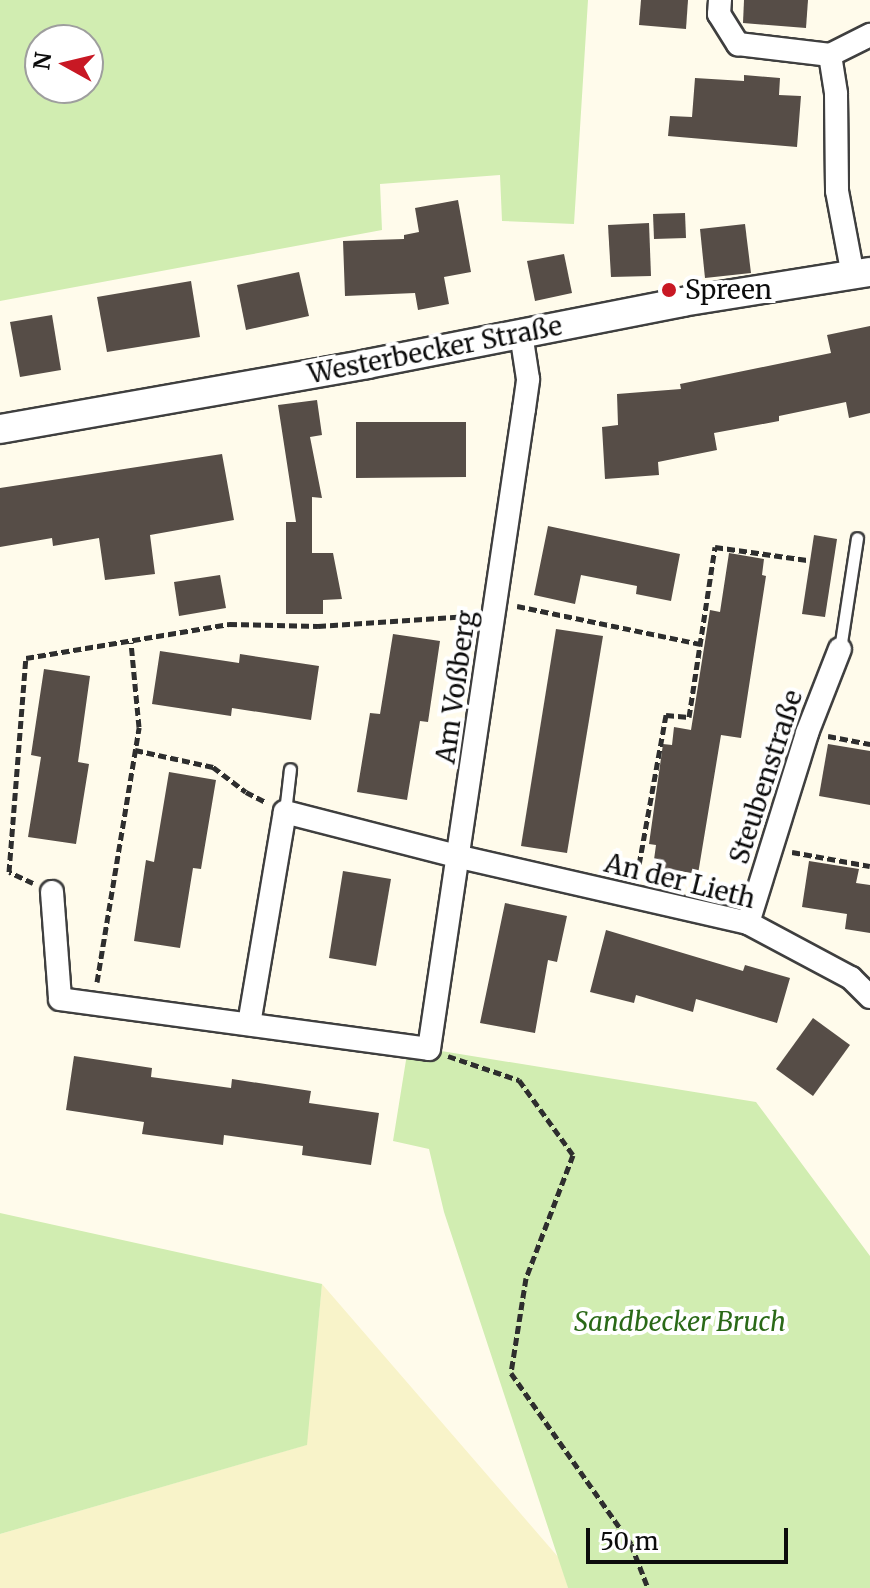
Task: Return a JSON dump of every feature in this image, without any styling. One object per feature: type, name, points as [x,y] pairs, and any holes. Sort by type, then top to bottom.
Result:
[{"type":"street","points":[[720,0],[719,14],[738,44],[830,55],[870,35]]},
{"type":"street","points":[[830,55],[836,94],[837,191],[861,274]]},
{"type":"street","name":"Westerbecker Straße","points":[[0,429],[682,302],[861,274]]},
{"type":"street","name":"Am Voßberg","points":[[429,1049],[460,857],[528,379],[521,333]]},
{"type":"street","name":"Steubenstraße","points":[[748,923],[807,733],[840,649]]},
{"type":"street","points":[[249,1024],[285,812]]},
{"type":"street","name":"An der Lieth","points":[[285,812],[460,857],[748,923],[851,978],[870,997]]},
{"type":"street","points":[[52,892],[60,999],[429,1049]]},
{"type":"lane","points":[[840,649],[857,538]]},
{"type":"lane","points":[[285,812],[290,769]]},
{"type":"path","points":[[633,896],[666,715],[689,717],[715,547],[807,560]]},
{"type":"path","points":[[52,892],[9,872],[26,658],[229,624],[318,626],[496,608],[701,644]]},
{"type":"path","points":[[94,1003],[139,727],[131,642]]},
{"type":"path","points":[[807,733],[870,744]]},
{"type":"path","points":[[135,750],[213,767],[246,792],[285,812]]},
{"type":"path","points":[[771,849],[870,866]]},
{"type":"path","points":[[429,1049],[519,1080],[573,1155],[526,1278],[511,1373],[631,1544],[648,1588]]},
{"type":"shaded area","points":[[322,1284],[559,1558],[568,1588],[0,1588],[0,1534],[306,1445]]},
{"type":"green space","points":[[0,0],[588,0],[574,224],[502,221],[500,175],[380,184],[382,230],[0,301]]},
{"type":"green space","name":"Sandbecker Bruch","points":[[429,1049],[756,1102],[870,1256],[870,1588],[568,1588],[444,1212],[429,1149],[393,1141],[407,1054]]},
{"type":"green space","points":[[0,1213],[322,1284],[307,1445],[0,1534]]},
{"type":"building","points":[[641,0],[688,0],[686,29],[639,25]]},
{"type":"building","points":[[744,0],[808,0],[806,28],[743,23]]},
{"type":"building","points":[[744,75],[780,78],[779,95],[801,96],[797,147],[668,136],[670,116],[692,117],[695,78],[744,81]]},
{"type":"building","points":[[458,200],[471,272],[444,277],[449,304],[418,310],[415,293],[345,296],[343,241],[404,239],[404,235],[419,232],[415,208]]},
{"type":"building","points":[[685,213],[686,238],[654,239],[653,214]]},
{"type":"building","points":[[649,223],[651,276],[611,277],[608,225]]},
{"type":"building","points":[[745,224],[751,273],[705,278],[700,229]]},
{"type":"building","points":[[564,254],[572,293],[535,301],[527,261]]},
{"type":"building","points":[[299,272],[309,316],[246,330],[237,285]]},
{"type":"building","points":[[191,281],[200,337],[107,352],[97,297]]},
{"type":"building","points":[[52,315],[61,370],[20,377],[10,322]]},
{"type":"building","points":[[870,326],[870,413],[849,418],[846,402],[779,416],[779,421],[714,433],[717,450],[658,462],[659,475],[605,479],[602,427],[618,425],[617,394],[681,389],[680,384],[831,353],[827,335]]},
{"type":"building","points":[[317,400],[322,435],[310,437],[322,498],[312,497],[312,553],[333,553],[342,599],[323,600],[323,614],[286,614],[286,522],[296,522],[278,405]]},
{"type":"building","points":[[356,422],[466,422],[466,477],[356,478]]},
{"type":"building","points":[[222,454],[234,520],[150,535],[155,574],[105,580],[99,538],[53,546],[52,538],[0,547],[0,488]]},
{"type":"building","points":[[548,526],[680,554],[671,601],[636,594],[637,586],[581,575],[575,604],[534,595]]},
{"type":"building","points":[[814,535],[837,539],[825,617],[802,614]]},
{"type":"building","points":[[729,553],[764,559],[762,575],[766,576],[741,738],[721,735],[698,874],[653,867],[656,845],[649,844],[663,744],[672,745],[674,727],[691,730],[710,610],[720,612]]},
{"type":"building","points":[[220,575],[226,608],[179,616],[174,582]]},
{"type":"building","points":[[556,629],[603,636],[567,853],[521,846]]},
{"type":"building","points":[[393,634],[440,641],[428,722],[420,721],[407,800],[357,792],[370,713],[380,714]]},
{"type":"building","points":[[160,651],[239,663],[240,654],[319,666],[311,720],[232,708],[231,716],[152,704]]},
{"type":"building","points":[[44,669],[90,676],[78,762],[89,764],[76,844],[28,837],[41,757],[31,755]]},
{"type":"building","points":[[828,744],[870,751],[870,805],[819,796]]},
{"type":"building","points":[[169,772],[216,780],[201,869],[193,868],[180,948],[134,941],[146,860],[154,862]]},
{"type":"building","points":[[809,861],[859,869],[856,883],[870,885],[870,933],[845,929],[847,914],[802,907]]},
{"type":"building","points":[[343,871],[391,879],[376,966],[329,958]]},
{"type":"building","points":[[505,903],[567,916],[557,962],[548,960],[535,1033],[480,1023]]},
{"type":"building","points":[[606,930],[743,971],[745,965],[790,978],[777,1023],[696,999],[693,1012],[636,995],[634,1003],[590,992]]},
{"type":"building","points":[[813,1018],[850,1045],[813,1096],[776,1069]]},
{"type":"building","points":[[74,1056],[152,1068],[151,1077],[231,1088],[232,1079],[311,1091],[309,1103],[379,1113],[371,1165],[302,1155],[303,1146],[224,1135],[223,1145],[142,1134],[144,1122],[66,1110]]},
{"type":"place","name":"Spreen","points":[[669,290]]}]
